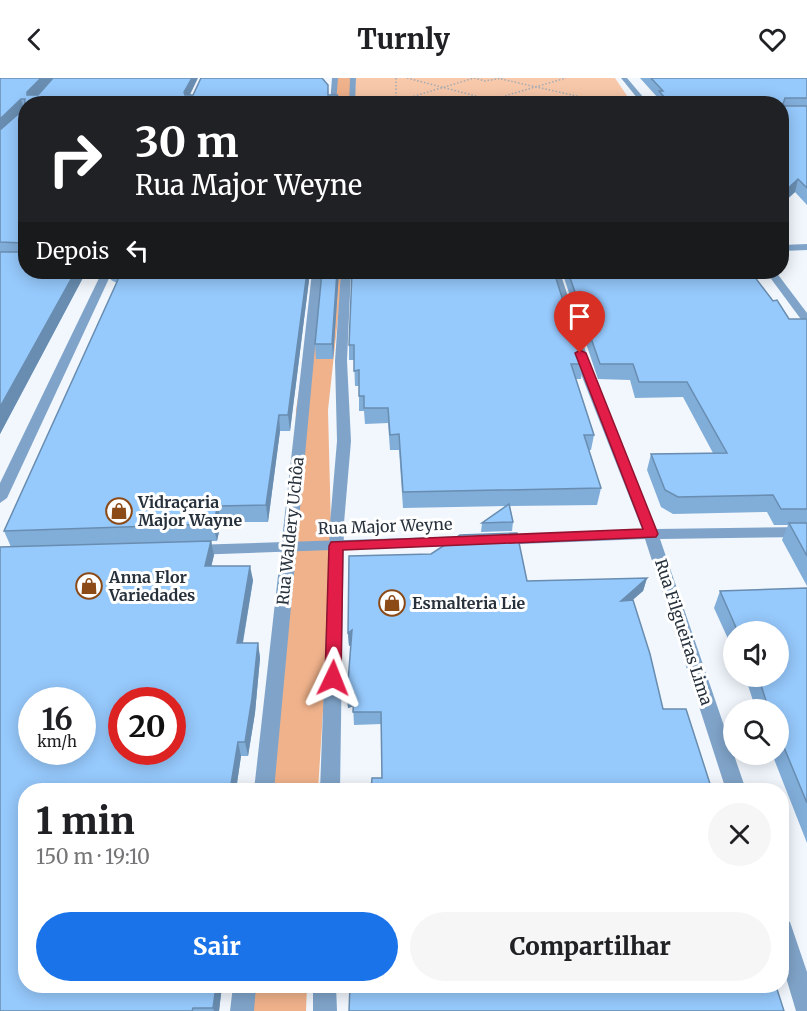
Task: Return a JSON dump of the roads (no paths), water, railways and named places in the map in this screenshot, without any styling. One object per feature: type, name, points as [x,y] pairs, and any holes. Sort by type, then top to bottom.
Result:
[{"type":"street","points":[[334,96],[335,78]]},
{"type":"street","points":[[352,96],[353,78]]},
{"type":"street","points":[[624,78],[639,96]]},
{"type":"street","points":[[789,248],[807,247]]},
{"type":"street","points":[[0,498],[104,279]]},
{"type":"street","name":"Rua Waldery Uchôa","points":[[265,783],[316,279]]},
{"type":"street","points":[[330,783],[336,546],[344,441],[341,361],[346,279]]},
{"type":"street","name":"Rua Filgueiras Lima","points":[[557,279],[587,374],[651,534],[734,783]]},
{"type":"street","points":[[776,279],[807,320]]},
{"type":"street","name":"Rua Major Weyne","points":[[172,551],[651,534],[807,531]]},
{"type":"street","points":[[789,952],[807,1008]]},
{"type":"street","points":[[242,1011],[244,993]]},
{"type":"street","points":[[325,993],[325,1011]]},
{"type":"waterway","points":[[343,96],[344,78]]},
{"type":"waterway","points":[[294,783],[312,569],[312,410],[329,279]]},
{"type":"waterway","points":[[275,1011],[276,993]]},
{"type":"place","name":"Vidraçaria Major Wayne","points":[[119,511]]},
{"type":"place","name":"Anna Flor Variedades","points":[[89,586]]},
{"type":"place","name":"Esmalteria Lie","points":[[392,603]]}]
